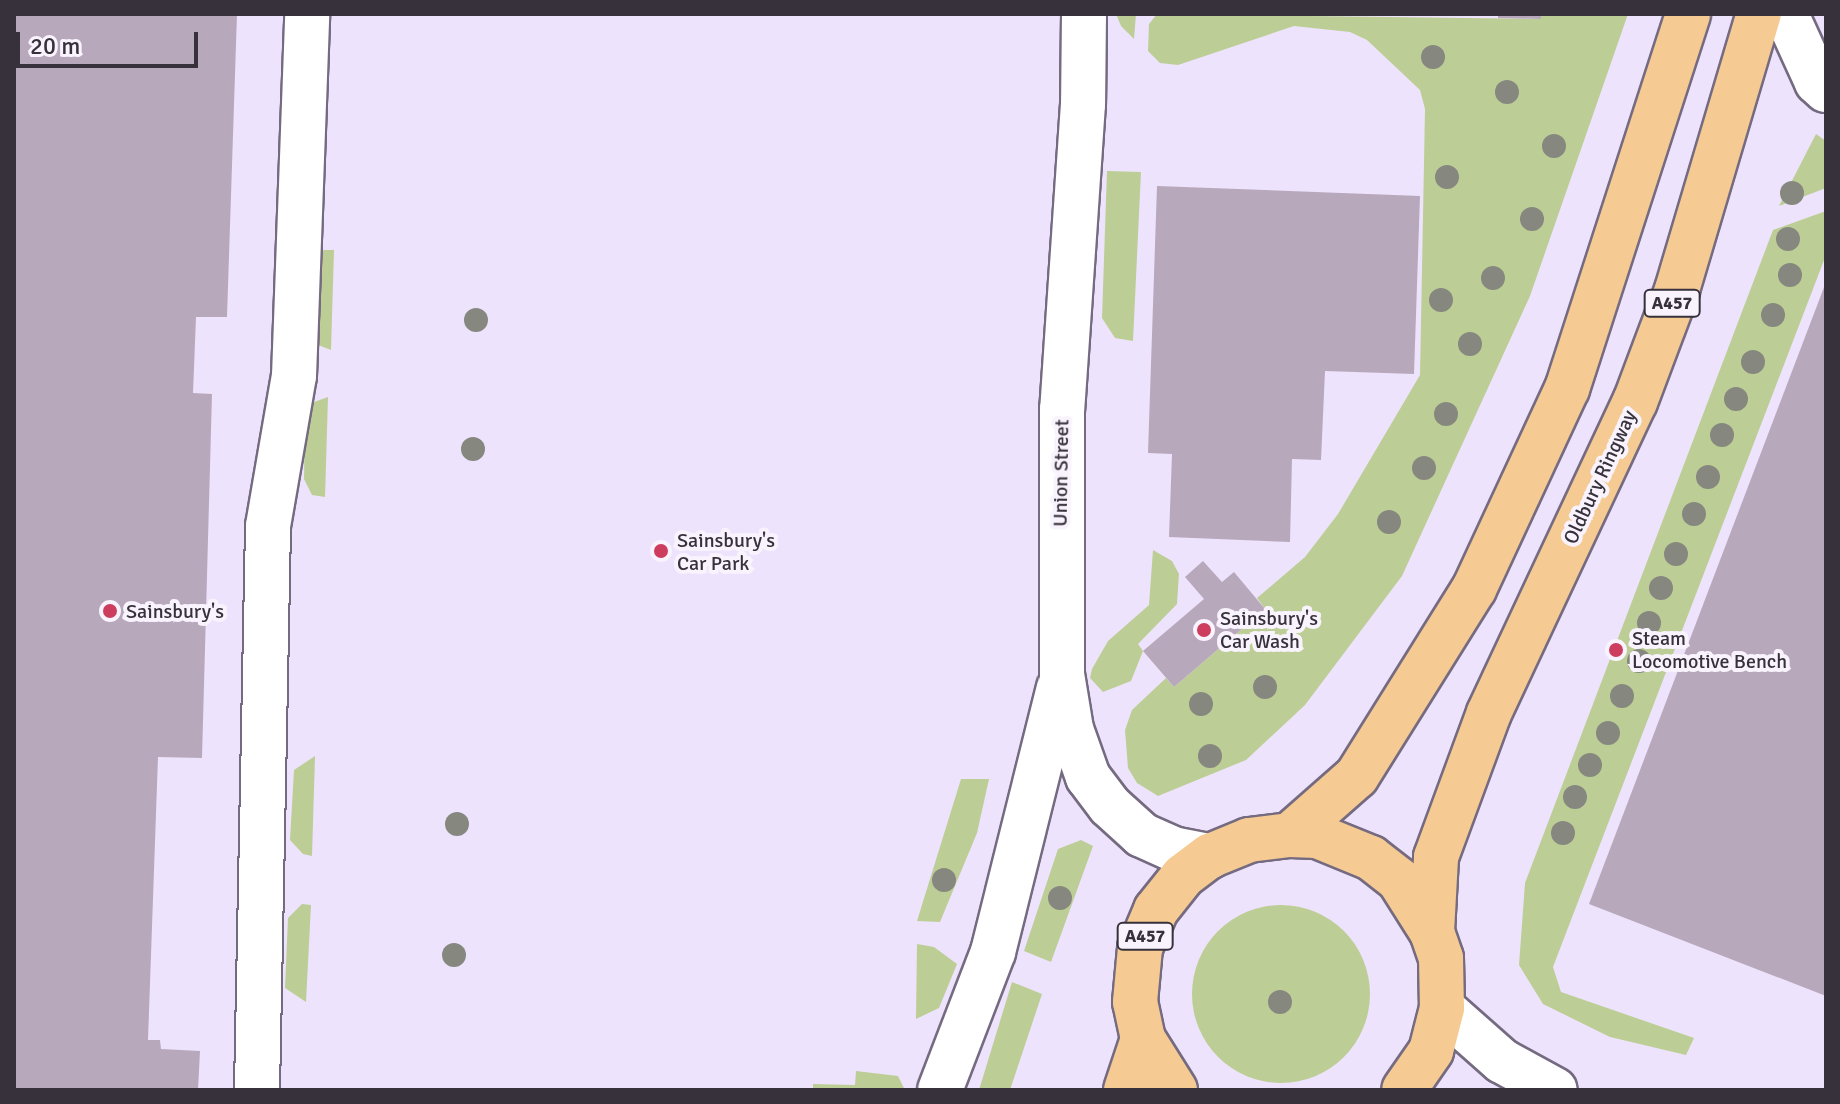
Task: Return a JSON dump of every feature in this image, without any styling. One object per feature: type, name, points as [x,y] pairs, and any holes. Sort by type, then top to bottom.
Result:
[{"type":"main road","points":[[1290,835],[1357,776],[1474,589],[1567,389],[1688,14]]},
{"type":"main road","name":"Oldbury Ringway","points":[[1432,932],[1436,857],[1489,713],[1635,402],[1677,290],[1759,14]]},
{"type":"main road","name":"Oldbury Ringway","points":[[1175,1090],[1143,1039],[1135,1002],[1140,948],[1156,910],[1183,876],[1210,856],[1249,840],[1290,835],[1317,836],[1371,858],[1399,880],[1432,932],[1441,958],[1442,1008],[1431,1051],[1404,1090]]},
{"type":"main road","name":"Oldbury Ringway","points":[[1126,1090],[1143,1039]]},
{"type":"street","points":[[257,1090],[268,526],[294,376],[307,14]]},
{"type":"street","name":"Union Street","points":[[1084,14],[1062,409],[1062,674],[1071,729],[1088,777],[1110,806],[1142,835],[1173,849],[1210,856]]},
{"type":"street","points":[[1786,14],[1813,74],[1826,90]]},
{"type":"street","points":[[940,1090],[993,952],[1062,674]]},
{"type":"street","points":[[1442,1008],[1502,1061],[1555,1090]]},
{"type":"green space","points":[[1116,14],[1136,14],[1134,39],[1121,26]]},
{"type":"green space","points":[[1157,14],[1541,19],[1541,14],[1628,14],[1530,296],[1402,576],[1305,705],[1246,760],[1158,796],[1137,783],[1128,768],[1125,730],[1132,710],[1166,678],[1174,687],[1265,609],[1257,598],[1305,557],[1338,514],[1420,375],[1425,109],[1420,90],[1367,40],[1350,32],[1294,26],[1178,65],[1160,63],[1148,51],[1149,24]]},
{"type":"green space","points":[[1816,134],[1826,141],[1826,188],[1779,206]]},
{"type":"green space","points":[[1107,171],[1141,172],[1133,341],[1115,338],[1102,318]]},
{"type":"green space","points":[[1826,211],[1826,255],[1553,967],[1561,992],[1694,1038],[1686,1055],[1610,1037],[1543,1004],[1519,965],[1525,883],[1773,230]]},
{"type":"green space","points":[[334,250],[331,350],[313,343],[317,254]]},
{"type":"green space","points":[[328,397],[325,497],[312,495],[304,479],[305,415],[314,402]]},
{"type":"green space","points":[[1153,550],[1172,561],[1179,574],[1177,604],[1138,644],[1143,651],[1131,681],[1103,692],[1090,678],[1092,669],[1108,641],[1149,605]]},
{"type":"green space","points":[[315,756],[312,856],[303,854],[290,840],[294,770]]},
{"type":"green space","points":[[961,779],[989,779],[977,833],[940,922],[917,921]]},
{"type":"green space","points":[[1081,840],[1093,846],[1051,962],[1024,951],[1058,849]]},
{"type":"green space","points":[[302,904],[311,905],[306,1002],[285,988],[288,918]]},
{"type":"green space","points":[[1281,905],[1315,911],[1344,931],[1364,960],[1370,994],[1364,1028],[1344,1057],[1315,1077],[1281,1083],[1247,1077],[1218,1057],[1198,1028],[1192,994],[1198,960],[1218,931],[1247,911]]},
{"type":"green space","points":[[917,944],[934,947],[957,964],[939,1008],[916,1019]]},
{"type":"green space","points":[[1012,982],[1042,994],[1010,1090],[979,1090]]},
{"type":"green space","points":[[856,1071],[898,1076],[905,1090],[813,1090],[813,1084],[855,1085]]},
{"type":"building","name":"Sainsbury's","points":[[14,14],[237,14],[227,317],[196,317],[193,393],[212,394],[202,758],[158,757],[148,1040],[160,1040],[161,1049],[200,1051],[198,1090],[14,1090]]},
{"type":"building","points":[[1498,14],[1541,14],[1541,19],[1498,18]]},
{"type":"building","points":[[1157,186],[1420,196],[1414,374],[1325,371],[1321,460],[1292,459],[1290,542],[1169,537],[1172,454],[1148,453]]},
{"type":"building","points":[[1826,282],[1826,996],[1589,904]]},
{"type":"building","name":"Sainsbury's Car Wash","points":[[1203,561],[1222,582],[1234,572],[1265,609],[1174,687],[1143,651],[1204,599],[1185,577]]},
{"type":"place","name":"Sainsbury's Car Park","points":[[661,551]]},
{"type":"place","name":"Sainsbury's","points":[[110,611]]},
{"type":"place","name":"Sainsbury's Car Wash","points":[[1204,630]]},
{"type":"place","name":"Steam Locomotive Bench","points":[[1616,650]]}]
